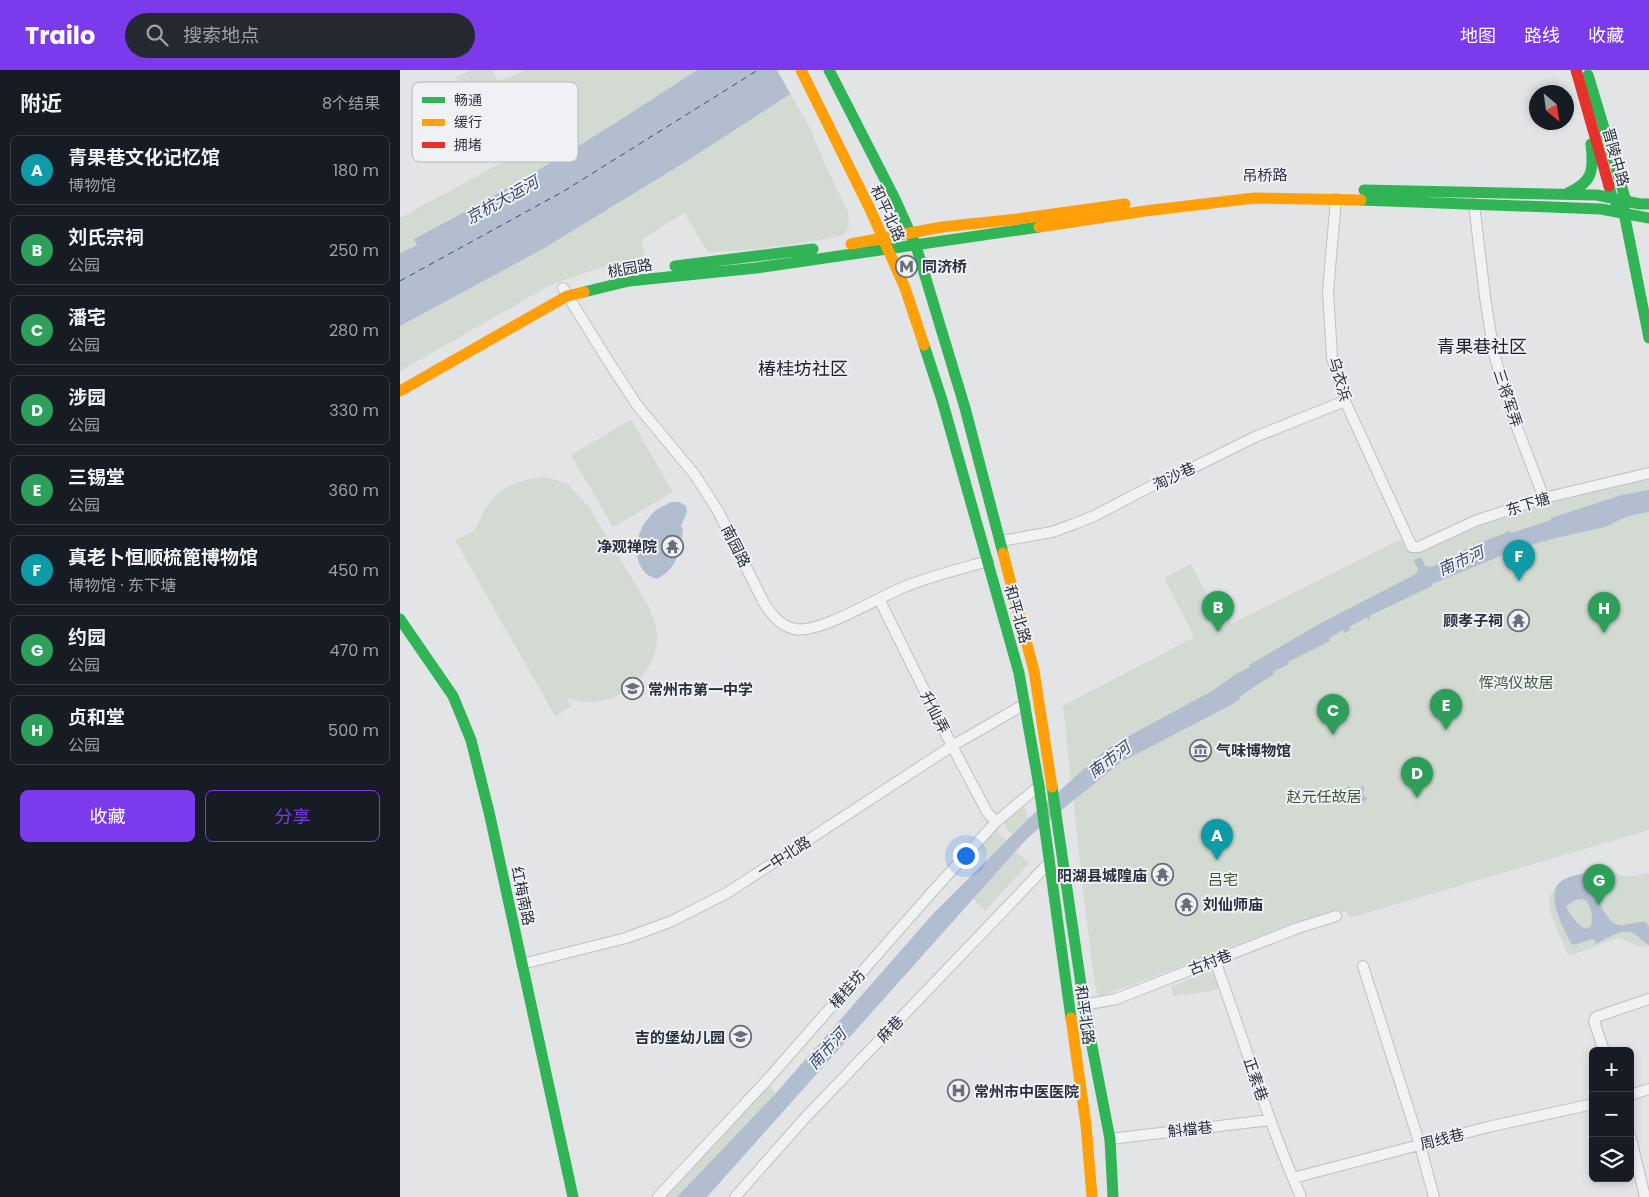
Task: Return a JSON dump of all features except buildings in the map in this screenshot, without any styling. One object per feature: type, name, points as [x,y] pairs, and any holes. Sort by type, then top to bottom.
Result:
[{"type":"main road","name":"和平北路","points":[[801,70],[884,238],[905,288],[942,400],[1019,673],[1040,786],[1044,828],[1086,1125],[1092,1197]]},
{"type":"main road","name":"和平北路","points":[[828,70],[895,199],[916,246],[963,398],[1034,671],[1084,1005],[1110,1139],[1113,1197]]},
{"type":"main road","name":"晋陵中路","points":[[1576,70],[1612,197],[1624,213],[1649,338]]},
{"type":"main road","name":"晋陵中路","points":[[1586,70],[1626,201]]},
{"type":"main road","points":[[1566,194],[1581,188],[1591,173],[1593,160],[1587,112]]},
{"type":"main road","name":"吊桥路","points":[[884,238],[942,228],[1144,201],[1254,189],[1598,195],[1649,204]]},
{"type":"main road","name":"吊桥路","points":[[889,250],[1145,211],[1254,198],[1336,199],[1601,209],[1649,218]]},
{"type":"main road","points":[[1624,213],[1626,201]]},
{"type":"main road","name":"桃园路","points":[[400,380],[565,292],[626,271],[854,244],[884,238]]},
{"type":"main road","name":"桃园路","points":[[400,391],[565,292],[629,281],[756,268],[889,250]]},
{"type":"main road","name":"红梅南路","points":[[400,619],[453,696],[470,740],[489,812],[572,1197]]},
{"type":"street","name":"乌衣浜","points":[[1336,199],[1328,291],[1332,357],[1345,402],[1412,547]]},
{"type":"street","name":"三将军弄","points":[[1474,204],[1484,297],[1494,354],[1513,416],[1544,498]]},
{"type":"street","name":"南园路","points":[[565,292],[637,405],[695,476],[718,511],[764,603],[772,615],[783,625],[796,630],[811,629],[904,587],[988,561]]},
{"type":"street","name":"淘沙巷","points":[[1001,541],[1052,532],[1094,516],[1167,478],[1184,472],[1255,437],[1345,402]]},
{"type":"street","name":"东下塘","points":[[1412,547],[1419,547],[1475,521],[1544,498],[1649,473]]},
{"type":"street","name":"升仙弄","points":[[879,599],[952,746],[987,812],[996,822]]},
{"type":"street","name":"一中北路","points":[[522,964],[626,938],[672,921],[727,893],[952,746],[1025,704]]},
{"type":"street","name":"椿桂坊","points":[[658,1197],[787,1058],[932,892],[996,822],[1040,786]]},
{"type":"street","name":"麻巷","points":[[735,1197],[805,1118],[1061,851]]},
{"type":"street","name":"古村巷","points":[[1084,1005],[1116,999],[1295,929],[1336,916]]},
{"type":"street","name":"正素巷","points":[[1215,960],[1270,1120],[1301,1197]]},
{"type":"street","points":[[1362,966],[1420,1145],[1434,1197]]},
{"type":"street","points":[[1603,1047],[1594,1021],[1596,1016],[1649,999]]},
{"type":"street","points":[[1634,1093],[1649,1089]]},
{"type":"street","name":"周线巷","points":[[1293,1178],[1488,1127],[1589,1105]]},
{"type":"street","name":"斛檔巷","points":[[1110,1139],[1270,1120]]},
{"type":"street","points":[[1630,1137],[1644,1197]]},
{"type":"green space","points":[[472,70],[492,70],[498,81],[527,70],[697,70],[578,145],[578,82],[459,82],[456,77]]},
{"type":"green space","points":[[790,93],[809,126],[848,212],[849,226],[844,235],[776,246],[708,252],[684,213],[641,240],[645,256],[596,269],[547,287],[400,371],[400,326],[541,250],[687,161]]},
{"type":"green space","points":[[503,162],[550,162],[414,239],[417,244],[400,253],[400,218]]},
{"type":"green space","points":[[631,420],[673,492],[613,527],[571,455]]},
{"type":"green space","points":[[542,477],[569,485],[589,507],[649,607],[657,636],[656,649],[646,671],[628,689],[617,696],[593,702],[567,698],[571,707],[555,716],[455,540],[475,529],[491,501],[503,490],[526,480]]},
{"type":"green space","points":[[1649,478],[1649,830],[1349,918],[1347,912],[1319,915],[1273,930],[1098,997],[1084,898],[1063,706],[1194,637],[1164,578],[1191,564],[1220,621],[1227,618],[1231,624],[1401,539],[1407,551],[1415,554],[1475,527],[1534,507]]},
{"type":"green space","points":[[1024,806],[1028,819],[1012,834],[1006,828],[1004,822]]},
{"type":"green space","points":[[994,828],[1006,840],[989,857],[977,846]]},
{"type":"green space","points":[[1015,851],[1029,863],[985,911],[972,898]]},
{"type":"green space","points":[[1601,868],[1627,877],[1649,873],[1649,946],[1635,945],[1617,938],[1572,955],[1567,953],[1550,912],[1549,897],[1562,880]]},
{"type":"green space","points":[[1209,972],[1215,975],[1220,988],[1212,991],[1174,996],[1171,986]]},
{"type":"green space","points":[[768,1085],[776,1093],[677,1197],[663,1197]]},
{"type":"water","name":"京杭大运河","points":[[697,70],[827,70],[687,161],[541,250],[400,326],[400,253],[417,245],[414,239],[487,200],[551,162],[578,162],[578,146]]},
{"type":"water","name":"南市河","points":[[1649,490],[1649,512],[1628,516],[1605,527],[1520,548],[1432,584],[1432,586],[1369,616],[1370,619],[1368,620],[1367,617],[1349,627],[1350,630],[1345,633],[1343,630],[1329,638],[1330,641],[1288,662],[1289,664],[1273,672],[1274,674],[1239,697],[1240,699],[1229,706],[1121,762],[1022,844],[707,1197],[677,1197],[776,1093],[932,915],[1028,819],[1103,752],[1212,691],[1236,674],[1250,667],[1249,665],[1321,623],[1416,574],[1418,569],[1414,560],[1421,557],[1425,566],[1434,566],[1470,547],[1510,531],[1511,533],[1622,495]]},
{"type":"water","points":[[671,502],[679,502],[686,506],[687,512],[681,526],[683,529],[681,545],[677,558],[670,570],[657,579],[647,575],[641,567],[637,553],[638,539],[643,526],[651,515]]},
{"type":"water","points":[[1347,786],[1352,790],[1364,786],[1363,794],[1367,799],[1366,801],[1362,801],[1358,797],[1352,798]]},
{"type":"water","points":[[1586,873],[1604,912],[1614,923],[1622,925],[1646,922],[1649,927],[1649,945],[1635,934],[1624,932],[1596,944],[1594,939],[1572,945],[1557,912],[1555,893],[1557,886],[1563,880]],"holes":[[[1584,899],[1587,902],[1592,919],[1591,926],[1586,929],[1574,919],[1566,906],[1575,900]]]},
{"type":"pier","points":[[777,70],[829,70],[791,95]]},
{"type":"ferry route","points":[[400,281],[564,191],[758,70]]},
{"type":"traffic: fast","points":[[829,70],[895,199],[916,246],[965,408],[1003,553]]},
{"type":"traffic: fast","points":[[1588,75],[1626,201],[1624,209]]},
{"type":"traffic: fast","points":[[1568,193],[1583,184],[1590,174],[1592,168],[1591,144]]},
{"type":"traffic: fast","points":[[1609,186],[1612,197],[1624,213],[1649,338]]},
{"type":"traffic: fast","points":[[1364,190],[1597,195],[1640,204],[1649,204]]},
{"type":"traffic: fast","points":[[1361,200],[1601,209],[1649,218]]},
{"type":"traffic: fast","points":[[584,292],[629,281],[756,268],[1039,227]]},
{"type":"traffic: fast","points":[[675,266],[813,249]]},
{"type":"traffic: fast","points":[[924,345],[942,400],[1019,673],[1039,786],[1071,1018]]},
{"type":"traffic: fast","points":[[400,619],[453,696],[471,740],[489,812],[573,1197]]},
{"type":"traffic: fast","points":[[1052,787],[1084,1005],[1110,1139],[1113,1197]]},
{"type":"traffic: slow","points":[[801,70],[870,209],[905,288],[924,345]]},
{"type":"traffic: slow","points":[[1039,227],[1145,211],[1254,198],[1361,200]]},
{"type":"traffic: slow","points":[[851,244],[942,227],[1125,204]]},
{"type":"traffic: slow","points":[[400,391],[567,296],[584,292]]},
{"type":"traffic: slow","points":[[1003,553],[1034,671],[1052,787]]},
{"type":"traffic: slow","points":[[1071,1018],[1086,1125],[1092,1197]]},
{"type":"traffic: jam","points":[[1576,70],[1609,186]]},
{"type":"place","name":"同济桥","points":[[906,266]]},
{"type":"place","name":"净观禅院","points":[[673,546]]},
{"type":"place","name":"真老卜恒顺梳篦博物馆","points":[[1519,581]]},
{"type":"place","name":"顾孝子祠","points":[[1519,620]]},
{"type":"place","name":"刘氏宗祠","points":[[1218,632]]},
{"type":"place","name":"贞和堂","points":[[1604,633]]},
{"type":"place","name":"常州市第一中学","points":[[632,689]]},
{"type":"place","name":"三锡堂","points":[[1446,730]]},
{"type":"place","name":"潘宅","points":[[1333,735]]},
{"type":"place","name":"气味博物馆","points":[[1200,750]]},
{"type":"place","name":"涉园","points":[[1417,798]]},
{"type":"place","name":"青果巷文化记忆馆","points":[[1217,860]]},
{"type":"place","name":"阳湖县城隍庙","points":[[1163,875]]},
{"type":"place","name":"刘仙师庙","points":[[1187,904]]},
{"type":"place","name":"约园","points":[[1599,905]]},
{"type":"place","name":"吉的堡幼儿园","points":[[741,1037]]},
{"type":"place","name":"常州市中医医院","points":[[958,1091]]},
{"type":"district","name":"青果巷社区","points":[[1482,346]]},
{"type":"district","name":"椿桂坊社区","points":[[803,368]]},
{"type":"park label","name":"恽鸿仪故居","points":[[1516,682]]},
{"type":"park label","name":"赵元任故居","points":[[1324,796]]},
{"type":"park label","name":"吕宅","points":[[1223,879]]}]
